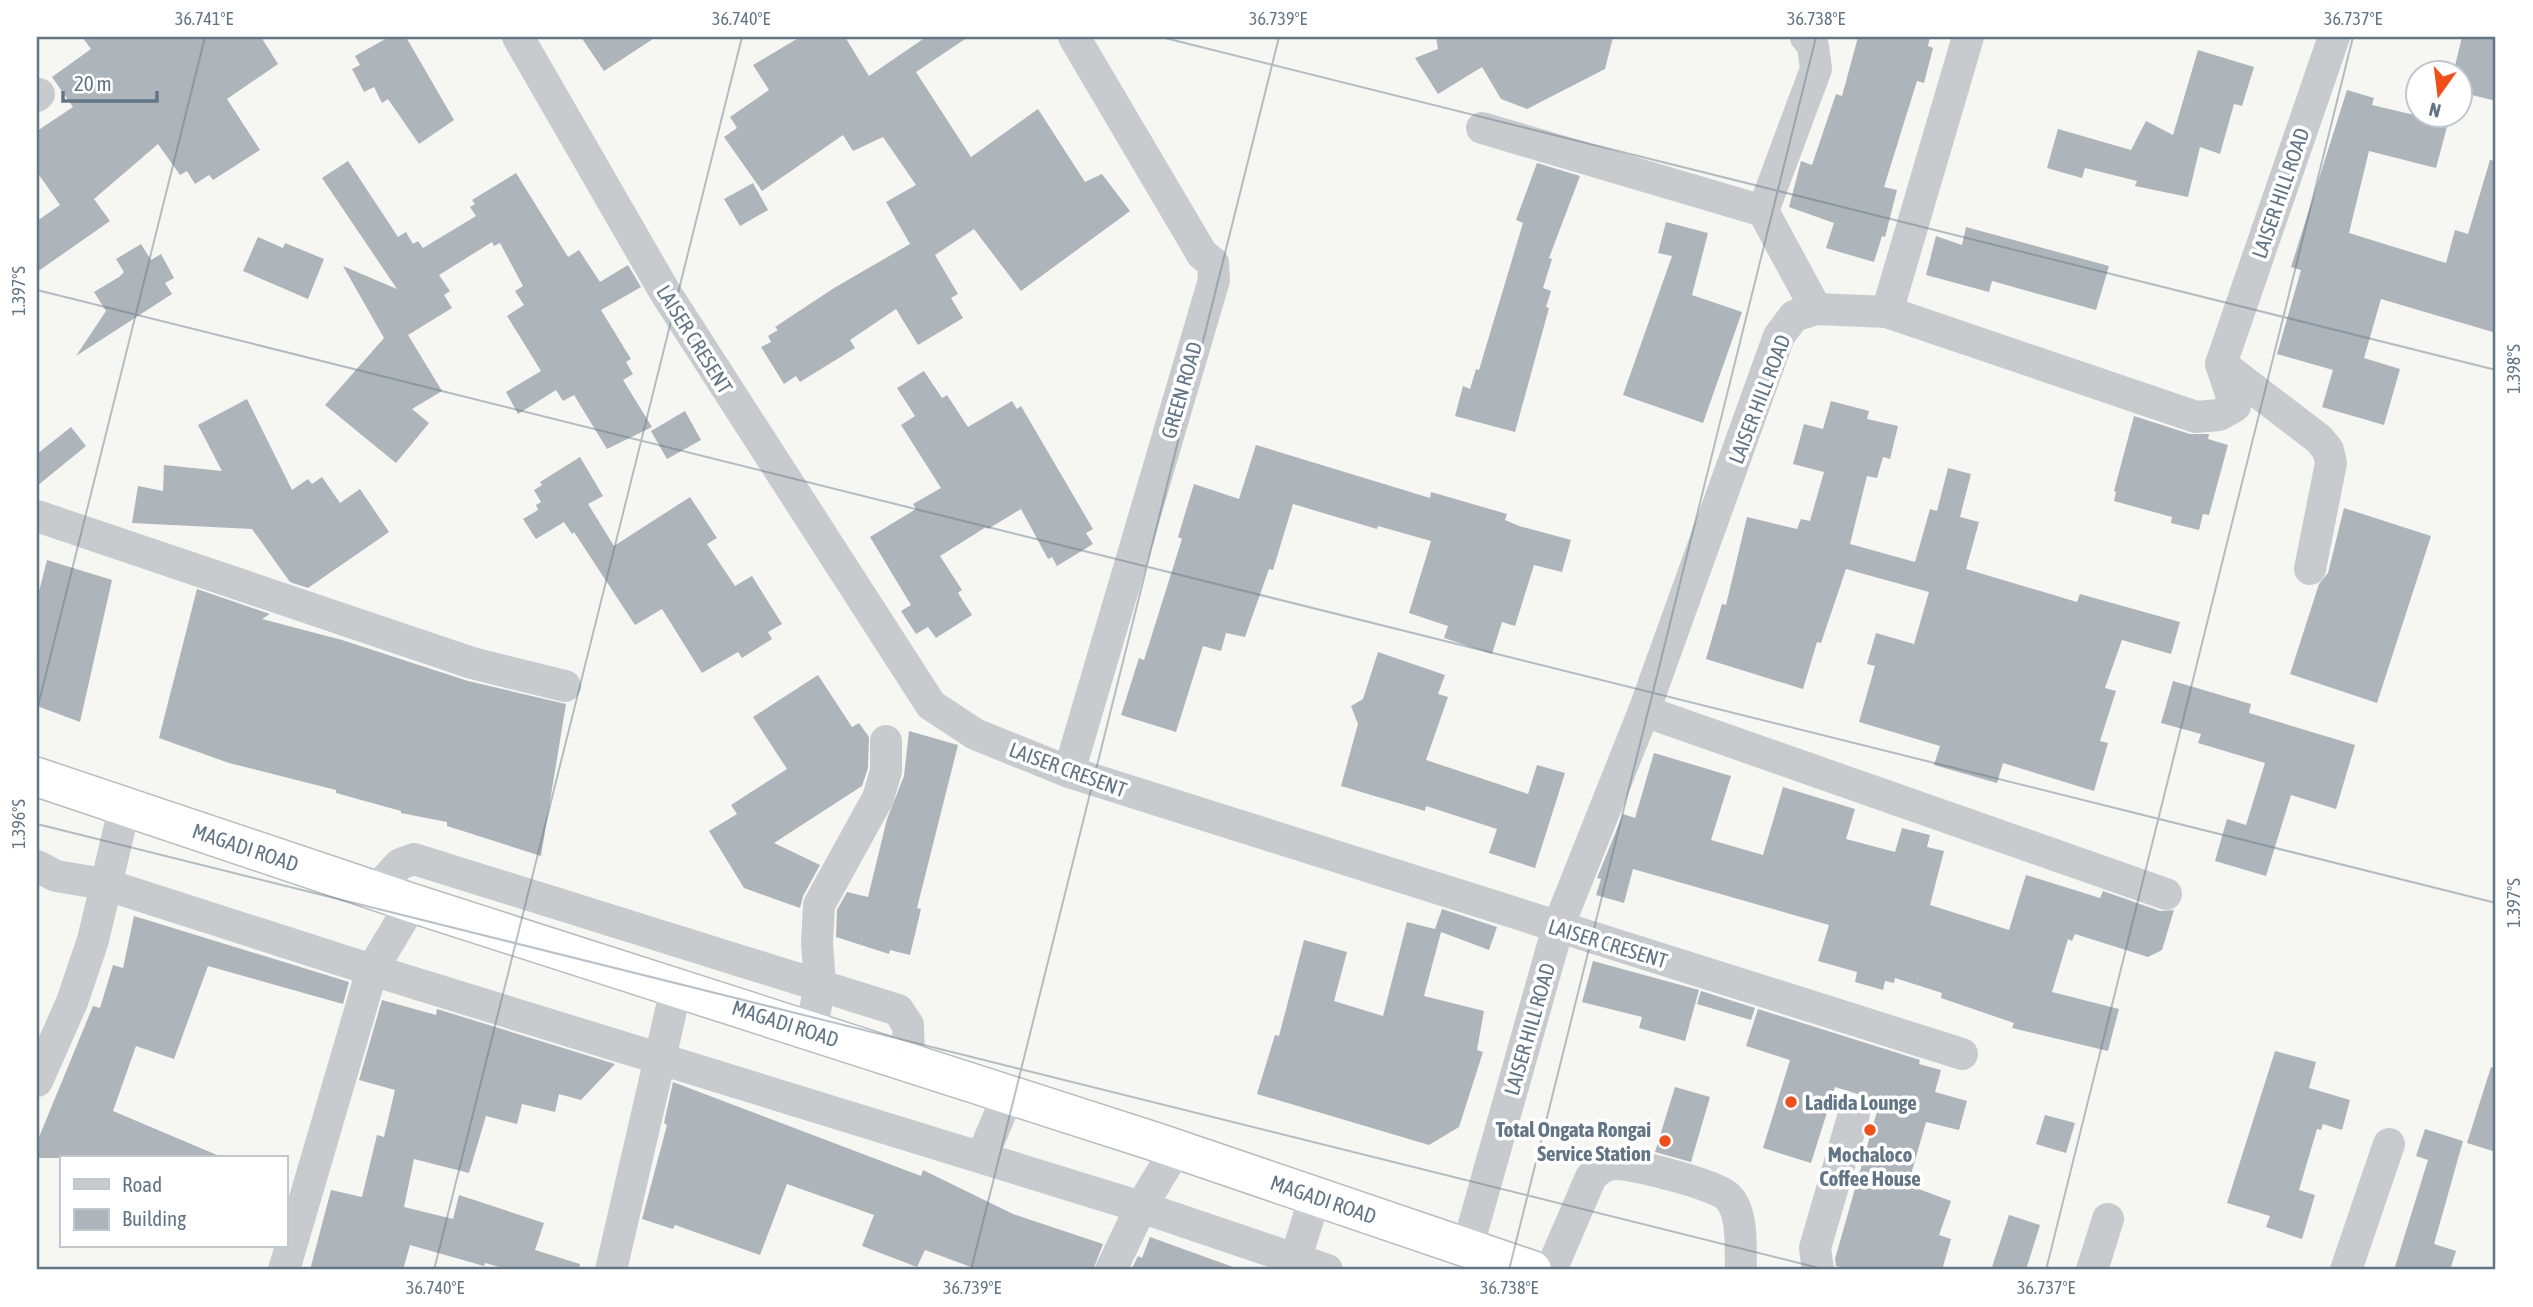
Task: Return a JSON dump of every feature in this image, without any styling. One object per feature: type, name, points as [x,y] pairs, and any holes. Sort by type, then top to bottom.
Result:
[{"type":"highway","name":"MAGADI ROAD","points":[[37,777],[375,891],[1176,1149],[1532,1270]]},
{"type":"street","name":"LAISER CRESENT","points":[[518,37],[665,292],[931,705],[975,734],[1069,772],[1962,1054]]},
{"type":"street","name":"GREEN ROAD","points":[[1069,772],[1214,280],[1213,263],[1202,254],[1074,37]]},
{"type":"street","points":[[1763,211],[1816,69],[1813,46],[1805,37]]},
{"type":"street","points":[[1887,312],[1968,37]]},
{"type":"street","name":"LAISER HILL ROAD","points":[[2221,364],[2334,37]]},
{"type":"street","points":[[1482,128],[1763,211],[1816,309],[1887,312],[2196,416],[2219,415],[2235,406],[2221,364]]},
{"type":"street","name":"LAISER HILL ROAD","points":[[1467,1249],[1558,927],[1644,711],[1779,336],[1794,316],[1816,309]]},
{"type":"street","points":[[2221,364],[2319,439],[2328,450],[2331,464],[2310,569]]},
{"type":"street","points":[[38,521],[472,663],[565,686]]},
{"type":"street","points":[[1644,711],[2166,894]]},
{"type":"street","points":[[811,1032],[820,984],[817,943],[819,905],[878,798],[886,771],[886,741]]},
{"type":"street","points":[[37,1082],[72,1002],[93,940],[104,884],[125,805]]},
{"type":"street","points":[[375,891],[400,864],[414,859],[820,984],[898,1010],[908,1025],[909,1063]]},
{"type":"street","points":[[37,866],[57,876],[104,884],[372,970],[1141,1207],[1294,1266],[1327,1270]]},
{"type":"street","points":[[284,1270],[372,970],[412,903]]},
{"type":"street","points":[[769,1019],[781,974]]},
{"type":"street","points":[[611,1270],[676,989]]},
{"type":"street","points":[[982,1157],[1007,1095]]},
{"type":"street","points":[[1818,1270],[1815,1248],[1854,1114]]},
{"type":"street","points":[[2346,1270],[2389,1144]]},
{"type":"street","points":[[1111,1270],[1141,1207],[1176,1149]]},
{"type":"street","points":[[1551,1270],[1591,1177],[1601,1167],[1617,1164],[1714,1187],[1729,1197],[1737,1210],[1741,1270]]},
{"type":"street","points":[[1294,1266],[1315,1197]]},
{"type":"street","points":[[2092,1270],[2108,1219]]},
{"type":"building","points":[[82,37],[261,37],[278,64],[227,99],[260,150],[213,180],[209,175],[195,184],[187,171],[180,175],[158,144],[94,199],[110,221],[37,272],[37,221],[60,205],[37,172],[37,131],[73,107],[52,77],[91,49]]},
{"type":"building","points":[[389,37],[406,37],[454,120],[419,144],[388,99],[382,103],[374,87],[364,92],[352,69],[360,65],[355,56]]},
{"type":"building","points":[[581,37],[656,37],[604,71]]},
{"type":"building","points":[[800,37],[845,37],[869,76],[926,37],[968,37],[916,72],[971,157],[1038,109],[1085,182],[1102,174],[1130,211],[1021,291],[974,229],[935,255],[958,294],[951,298],[963,318],[918,345],[896,309],[850,340],[855,348],[800,382],[796,376],[784,384],[761,347],[771,342],[768,336],[778,330],[775,327],[834,288],[910,244],[886,202],[916,185],[883,137],[853,151],[843,135],[762,191],[724,137],[737,128],[730,117],[769,90],[753,65]]},
{"type":"building","points":[[1436,37],[1613,37],[1605,69],[1527,109],[1501,99],[1482,67],[1438,94],[1415,58],[1438,49]]},
{"type":"building","points":[[1858,37],[1930,37],[1928,46],[1933,48],[1924,83],[1917,81],[1884,187],[1897,190],[1885,237],[1882,236],[1874,262],[1826,248],[1834,223],[1789,207],[1801,161],[1812,165],[1836,94],[1842,96]]},
{"type":"building","points":[[2462,37],[2496,37],[2496,101],[2474,96],[2474,60],[2456,60]]},
{"type":"building","points":[[2198,50],[2254,67],[2242,106],[2234,104],[2220,154],[2200,147],[2188,197],[2135,186],[2137,181],[2085,168],[2082,178],[2047,168],[2058,129],[2131,150],[2146,121],[2173,135]]},
{"type":"building","points":[[2347,90],[2374,98],[2372,105],[2404,113],[2404,130],[2446,130],[2436,168],[2369,151],[2349,233],[2446,263],[2455,230],[2468,234],[2490,160],[2496,161],[2496,333],[2381,299],[2364,358],[2400,369],[2384,425],[2322,407],[2333,370],[2277,354],[2301,270],[2291,267]]},
{"type":"building","points":[[348,161],[398,237],[406,232],[413,244],[418,241],[423,248],[476,216],[470,207],[475,204],[472,200],[516,173],[568,257],[579,250],[600,282],[628,265],[641,287],[601,310],[631,359],[626,362],[633,374],[623,380],[652,427],[607,449],[574,395],[563,401],[556,390],[518,414],[506,392],[541,371],[507,316],[524,305],[515,291],[523,286],[500,243],[494,246],[492,242],[439,275],[450,291],[444,295],[452,308],[408,335],[442,391],[412,409],[429,423],[396,463],[325,405],[384,338],[343,266],[397,289],[322,178]]},
{"type":"building","points":[[1537,163],[1580,176],[1549,258],[1552,259],[1543,288],[1551,291],[1546,307],[1549,308],[1515,432],[1455,416],[1463,386],[1470,389],[1476,369],[1479,370],[1523,223],[1516,220]]},
{"type":"building","points":[[753,183],[768,210],[740,226],[724,199]]},
{"type":"building","points":[[1666,222],[1708,233],[1692,295],[1742,312],[1703,423],[1623,395],[1672,256],[1658,253]]},
{"type":"building","points":[[1966,227],[2109,266],[2096,310],[1992,281],[1989,292],[1926,275],[1936,236],[1962,245]]},
{"type":"building","points":[[258,237],[283,248],[285,243],[324,259],[308,299],[243,271]]},
{"type":"building","points":[[141,244],[151,260],[161,254],[174,278],[165,283],[172,294],[76,356],[106,311],[94,292],[124,272],[116,259]]},
{"type":"building","points":[[924,371],[942,398],[947,395],[968,427],[1012,401],[1017,409],[1021,406],[1093,529],[1086,533],[1093,544],[1057,566],[1052,557],[1048,559],[1021,509],[940,556],[962,590],[958,593],[972,615],[936,638],[928,627],[916,634],[901,611],[911,605],[870,537],[916,509],[913,504],[941,488],[901,425],[915,416],[897,388]]},
{"type":"building","points":[[247,399],[292,490],[308,479],[312,484],[322,477],[340,503],[360,489],[389,532],[308,588],[290,582],[252,529],[132,523],[138,486],[163,491],[164,465],[222,471],[198,425]]},
{"type":"building","points":[[1831,401],[1869,411],[1867,419],[1898,426],[1890,459],[1883,457],[1877,478],[1867,476],[1850,544],[1915,562],[1930,509],[1937,511],[1948,468],[1971,474],[1960,517],[1979,522],[1966,569],[2077,602],[2080,594],[2180,622],[2171,654],[2122,640],[2105,688],[2116,691],[2100,741],[2108,743],[2094,791],[2003,763],[1997,783],[1934,765],[1940,746],[1859,722],[1875,666],[1867,664],[1876,633],[1914,644],[1929,592],[1846,569],[1821,643],[1817,642],[1803,689],[1706,659],[1722,604],[1726,605],[1747,517],[1797,529],[1801,519],[1810,521],[1824,472],[1793,464],[1804,424],[1823,429]]},
{"type":"building","points":[[685,411],[701,440],[667,459],[651,431]]},
{"type":"building","points":[[2134,416],[2190,434],[2209,434],[2208,439],[2228,445],[2209,515],[2203,514],[2199,530],[2171,523],[2172,517],[2114,501],[2114,491]]},
{"type":"building","points":[[71,427],[86,446],[37,486],[37,454]]},
{"type":"building","points":[[1256,445],[1430,498],[1431,492],[1507,514],[1505,520],[1519,526],[1571,540],[1562,572],[1534,565],[1515,626],[1502,622],[1492,654],[1444,638],[1448,626],[1409,613],[1431,541],[1378,526],[1377,529],[1293,504],[1273,570],[1269,569],[1245,637],[1226,633],[1221,651],[1203,646],[1176,732],[1121,715],[1139,658],[1144,660],[1182,539],[1178,537],[1194,484],[1239,499]]},
{"type":"building","points":[[580,457],[603,496],[588,504],[614,546],[690,497],[717,538],[707,544],[735,586],[752,576],[782,624],[768,632],[772,639],[742,658],[738,652],[702,673],[662,609],[635,625],[574,532],[572,534],[564,522],[536,539],[523,519],[538,510],[536,505],[541,502],[534,490],[542,485],[540,482]]},
{"type":"building","points":[[2344,508],[2431,536],[2377,703],[2290,674],[2319,584],[2328,573]]},
{"type":"building","points":[[47,560],[112,580],[80,722],[37,706],[37,599]]},
{"type":"building","points":[[197,589],[270,614],[262,619],[342,640],[468,681],[566,704],[541,856],[447,826],[447,822],[401,813],[336,793],[336,790],[229,763],[159,738]]},
{"type":"building","points":[[1378,652],[1445,675],[1438,694],[1448,697],[1426,760],[1528,794],[1537,765],[1565,773],[1535,868],[1489,853],[1497,829],[1426,806],[1425,811],[1341,786],[1358,724],[1351,706],[1363,699]]},
{"type":"building","points":[[818,675],[852,727],[859,723],[869,737],[868,768],[862,786],[774,843],[820,865],[803,896],[800,908],[744,888],[709,831],[737,814],[731,805],[787,769],[753,717]]},
{"type":"building","points":[[2173,681],[2251,704],[2249,713],[2355,745],[2336,809],[2291,795],[2266,876],[2215,861],[2227,819],[2246,825],[2265,763],[2198,743],[2201,734],[2161,723]]},
{"type":"building","points":[[909,731],[958,745],[917,908],[921,909],[910,955],[890,950],[889,954],[836,937],[837,910],[847,892],[868,897],[887,819],[904,776]]},
{"type":"building","points":[[1654,753],[1731,776],[1711,840],[1763,855],[1783,787],[1855,809],[1846,839],[1895,852],[1902,828],[1930,835],[1927,847],[1944,851],[1930,905],[2009,930],[2026,875],[2100,898],[2103,891],[2160,911],[2174,910],[2162,950],[2148,957],[2075,934],[2072,941],[2068,939],[2052,992],[2119,1009],[2108,1051],[2012,1028],[2014,1023],[1941,998],[1942,993],[1895,978],[1894,983],[1885,981],[1883,990],[1855,982],[1857,972],[1818,961],[1829,925],[1633,869],[1624,903],[1596,895],[1601,879],[1597,878],[1623,814],[1635,818]]},
{"type":"building","points":[[1442,909],[1497,927],[1489,950],[1441,932],[1424,996],[1484,1011],[1477,1050],[1483,1052],[1459,1127],[1429,1145],[1257,1094],[1275,1035],[1279,1036],[1304,940],[1347,952],[1334,1001],[1383,1016],[1407,922],[1435,929]]},
{"type":"building","points":[[134,916],[349,982],[343,1004],[208,966],[174,1059],[136,1046],[113,1111],[219,1156],[37,1158],[37,1142],[93,1006],[100,1008],[113,965],[123,968]]},
{"type":"building","points":[[1593,961],[1699,990],[1685,1041],[1639,1028],[1642,1017],[1582,1002]]},
{"type":"building","points":[[1701,991],[1755,1008],[1751,1020],[1697,1004]]},
{"type":"building","points":[[382,1000],[436,1015],[437,1009],[615,1064],[581,1100],[559,1094],[555,1112],[522,1104],[517,1124],[486,1116],[469,1173],[414,1159],[404,1207],[453,1219],[459,1195],[544,1223],[535,1250],[580,1264],[579,1270],[510,1270],[485,1263],[484,1266],[410,1245],[403,1270],[310,1270],[331,1190],[362,1197],[377,1135],[384,1137],[395,1090],[359,1080]]},
{"type":"building","points":[[1758,1009],[1920,1060],[1919,1064],[1941,1070],[1935,1092],[1967,1101],[1959,1130],[1926,1122],[1908,1185],[1951,1201],[1939,1235],[1951,1239],[1942,1270],[1852,1270],[1836,1266],[1835,1259],[1880,1101],[1835,1087],[1811,1163],[1763,1148],[1790,1060],[1746,1046]]},
{"type":"building","points":[[2275,1051],[2316,1062],[2309,1088],[2350,1100],[2342,1130],[2323,1124],[2321,1130],[2317,1129],[2299,1190],[2315,1195],[2302,1239],[2266,1227],[2270,1216],[2227,1203]]},
{"type":"building","points":[[2491,1067],[2496,1068],[2496,1152],[2467,1143]]},
{"type":"building","points":[[673,1082],[921,1176],[923,1170],[1013,1214],[1103,1244],[1093,1270],[979,1270],[925,1250],[917,1267],[862,1246],[874,1215],[787,1184],[760,1255],[675,1225],[673,1229],[642,1219],[667,1125],[664,1123]]},
{"type":"building","points":[[1675,1087],[1710,1097],[1691,1162],[1655,1152]]},
{"type":"building","points":[[2045,1115],[2075,1123],[2066,1153],[2036,1144]]},
{"type":"building","points":[[2425,1129],[2463,1141],[2434,1244],[2456,1251],[2450,1270],[2394,1270],[2428,1160],[2416,1156]]},
{"type":"building","points":[[2009,1215],[2040,1225],[2026,1270],[1991,1270]]},
{"type":"building","points":[[1150,1237],[1233,1267],[1233,1270],[1131,1270],[1138,1256],[1142,1258]]},
{"type":"place","name":"Ladida Lounge","points":[[1791,1102]]},
{"type":"place","name":"Mochaloco Coffee House","points":[[1870,1130]]},
{"type":"place","name":"Total Ongata Rongai Service Station","points":[[1665,1141]]}]
